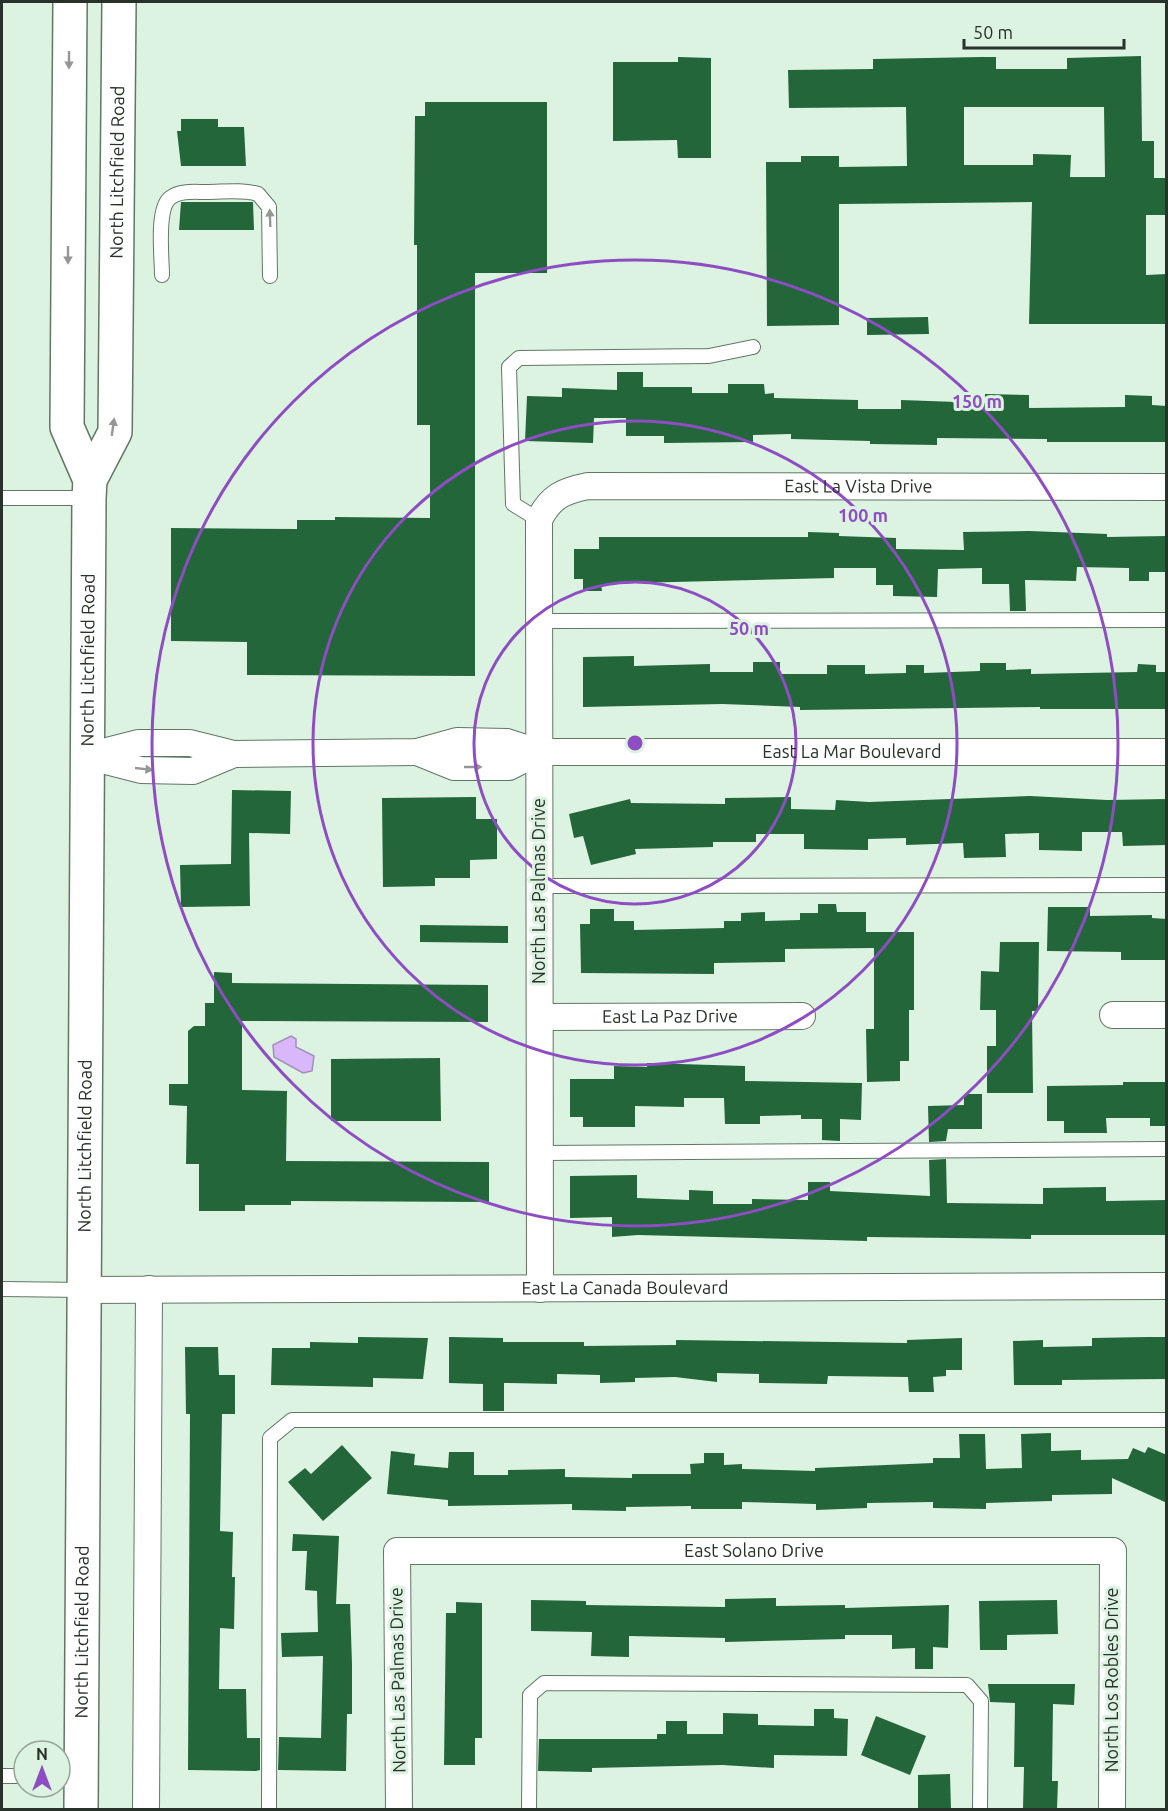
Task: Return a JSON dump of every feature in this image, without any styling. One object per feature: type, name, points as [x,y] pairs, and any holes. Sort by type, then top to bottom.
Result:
[{"type":"main road","name":"North Litchfield Road","points":[[70,2],[67,426],[90,489],[85,1290],[76,1774],[81,1809]]},
{"type":"main road","name":"North Litchfield Road","points":[[90,489],[115,432],[119,2]]},
{"type":"street","name":"East La Vista Drive","points":[[539,520],[553,497],[567,490],[588,486],[1167,487]]},
{"type":"street","name":"North Las Palmas Drive","points":[[539,520],[540,1289]]},
{"type":"street","name":"East La Mar Boulevard","points":[[87,756],[138,743],[190,743],[234,754],[417,752],[457,741],[507,742],[538,752],[1167,752]]},
{"type":"street","points":[[1113,1015],[1167,1015]]},
{"type":"street","name":"East La Paz Drive","points":[[540,1017],[802,1016]]},
{"type":"street","name":"East La Canada Boulevard","points":[[85,1290],[1167,1286]]},
{"type":"street","points":[[146,1809],[149,1289]]},
{"type":"street","name":"North Las Palmas Drive","points":[[397,1551],[399,1809]]},
{"type":"street","name":"East Solano Drive","points":[[397,1551],[1113,1551]]},
{"type":"street","name":"North Los Robles Drive","points":[[1112,1809],[1113,1551]]},
{"type":"lane","points":[[162,276],[162,216],[164,206],[170,198],[181,192],[237,192],[258,194],[269,207],[270,276]]},
{"type":"lane","points":[[539,520],[513,504],[509,367],[519,358],[709,356],[753,346]]},
{"type":"lane","points":[[2,498],[90,489]]},
{"type":"lane","points":[[539,621],[1167,620]]},
{"type":"lane","points":[[540,886],[1167,885]]},
{"type":"lane","points":[[541,1153],[1167,1149]]},
{"type":"lane","points":[[2,1289],[85,1290]]},
{"type":"lane","points":[[269,1809],[270,1438],[292,1420],[1167,1420]]},
{"type":"lane","points":[[529,1809],[530,1695],[544,1683],[967,1685],[981,1701],[980,1809]]},
{"type":"shaded area","points":[[291,1036],[296,1039],[296,1047],[314,1056],[312,1071],[303,1073],[274,1057],[273,1045]]},
{"type":"building","points":[[1141,56],[1142,141],[1154,141],[1154,178],[1167,178],[1167,215],[1146,215],[1146,275],[1167,274],[1167,324],[1029,324],[1032,202],[839,204],[839,325],[767,326],[766,162],[801,162],[801,156],[839,156],[839,167],[907,166],[906,107],[789,108],[788,70],[873,69],[873,59],[981,57],[996,57],[996,69],[1067,69],[1067,58]],"holes":[[[964,107],[1104,107],[1105,177],[1070,177],[1071,155],[1033,154],[1033,165],[964,165]]]},
{"type":"building","points":[[678,57],[711,58],[711,158],[678,158],[677,140],[613,141],[613,62],[678,62]]},
{"type":"building","points":[[425,102],[547,102],[547,273],[475,273],[475,676],[247,675],[247,642],[171,641],[171,528],[297,529],[297,520],[335,520],[335,517],[430,518],[430,425],[417,425],[417,245],[414,245],[415,116],[425,116]]},
{"type":"building","points":[[181,119],[218,119],[218,127],[244,127],[246,166],[181,166],[177,131],[181,131]]},
{"type":"building","points":[[181,202],[253,202],[254,230],[179,230]]},
{"type":"building","points":[[928,317],[929,334],[867,335],[867,318]]},
{"type":"building","points":[[617,372],[643,372],[643,387],[692,387],[692,393],[728,393],[728,384],[764,384],[765,394],[774,393],[774,398],[858,400],[858,409],[901,409],[901,400],[985,403],[985,394],[1029,395],[1029,408],[1125,407],[1125,395],[1152,396],[1152,405],[1167,406],[1167,442],[1047,442],[1047,439],[937,438],[937,445],[870,444],[870,441],[791,439],[791,434],[753,435],[753,442],[664,443],[664,436],[626,436],[626,418],[594,418],[593,443],[525,441],[527,396],[562,397],[562,388],[617,390]]},
{"type":"building","points":[[1029,531],[1107,534],[1107,537],[1167,536],[1167,572],[1149,572],[1149,581],[1129,581],[1129,568],[1077,567],[1076,581],[1025,580],[1026,611],[1010,611],[1009,584],[982,584],[982,568],[938,569],[937,597],[893,596],[893,585],[876,585],[876,568],[834,568],[834,578],[634,583],[601,585],[602,591],[583,591],[583,579],[574,579],[574,549],[599,549],[599,537],[808,537],[808,532],[839,533],[839,536],[896,538],[896,549],[964,550],[963,532]]},
{"type":"building","points":[[634,656],[634,666],[710,664],[710,672],[753,672],[753,662],[780,662],[780,674],[827,674],[827,665],[865,665],[865,674],[906,673],[906,665],[924,665],[924,673],[980,671],[980,663],[1006,663],[1006,670],[1031,669],[1031,674],[1137,672],[1138,664],[1156,665],[1156,672],[1167,672],[1167,709],[1040,709],[1040,707],[800,710],[800,707],[722,704],[583,707],[583,657]]},
{"type":"building","points":[[232,790],[291,791],[290,834],[249,833],[250,906],[181,907],[180,865],[231,864]]},
{"type":"building","points":[[1030,796],[1107,800],[1167,799],[1167,845],[1123,846],[1122,832],[1082,832],[1082,851],[1039,850],[1039,833],[1005,834],[1006,857],[964,858],[963,843],[906,845],[906,838],[868,839],[868,850],[804,849],[804,834],[756,834],[756,842],[713,842],[713,847],[635,849],[636,854],[591,865],[583,836],[574,838],[569,814],[630,799],[631,803],[725,804],[725,798],[791,797],[791,809],[835,810],[836,800],[869,802]]},
{"type":"building","points":[[476,797],[476,819],[497,819],[497,859],[470,860],[470,878],[435,878],[435,886],[383,887],[382,798]]},
{"type":"building","points":[[818,904],[836,904],[837,912],[866,912],[866,932],[914,932],[914,1010],[909,1010],[909,1061],[900,1061],[900,1081],[867,1082],[866,1029],[874,1029],[874,948],[785,949],[785,962],[714,963],[714,974],[581,973],[580,924],[590,924],[590,909],[614,909],[614,921],[634,921],[634,930],[724,928],[724,921],[741,921],[741,913],[765,912],[765,921],[800,920],[800,913],[818,913]]},
{"type":"building","points":[[1048,907],[1090,907],[1090,916],[1152,915],[1152,918],[1167,919],[1167,960],[1121,960],[1121,952],[1047,951]]},
{"type":"building","points":[[420,925],[508,926],[508,943],[420,942]]},
{"type":"building","points":[[1000,942],[1039,942],[1038,1011],[1032,1011],[1033,1093],[987,1093],[987,1046],[996,1046],[996,1010],[980,1010],[981,971],[999,972]]},
{"type":"building","points":[[214,972],[232,973],[232,983],[488,985],[488,1022],[242,1021],[242,1090],[287,1091],[286,1161],[489,1162],[489,1202],[291,1201],[291,1205],[245,1205],[245,1211],[199,1211],[199,1164],[186,1164],[187,1106],[169,1105],[169,1084],[188,1084],[188,1031],[194,1026],[205,1026],[205,1003],[214,1003]]},
{"type":"building","points":[[440,1058],[441,1121],[331,1121],[331,1059]]},
{"type":"building","points":[[647,1063],[745,1066],[745,1081],[862,1083],[861,1120],[840,1119],[840,1141],[822,1140],[822,1119],[801,1119],[801,1115],[760,1116],[760,1124],[725,1124],[724,1098],[684,1098],[684,1107],[635,1106],[635,1127],[583,1127],[583,1117],[570,1117],[570,1079],[614,1079],[614,1066],[647,1067]]},
{"type":"building","points":[[1123,1082],[1167,1082],[1167,1126],[1150,1126],[1150,1118],[1106,1118],[1107,1133],[1064,1133],[1064,1121],[1047,1121],[1047,1086],[1123,1085]]},
{"type":"building","points":[[964,1094],[982,1094],[982,1129],[948,1129],[946,1141],[929,1142],[928,1106],[964,1105]]},
{"type":"building","points":[[946,1159],[947,1203],[1043,1204],[1043,1188],[1106,1187],[1106,1201],[1167,1200],[1167,1235],[1031,1235],[1031,1239],[867,1237],[867,1241],[638,1235],[612,1237],[612,1217],[570,1218],[570,1176],[637,1175],[637,1198],[689,1200],[689,1190],[713,1191],[713,1204],[752,1204],[752,1199],[808,1200],[808,1182],[830,1182],[830,1191],[930,1196],[929,1160]]},
{"type":"building","points":[[358,1337],[428,1338],[423,1379],[373,1378],[373,1387],[271,1385],[272,1348],[310,1348],[310,1342],[358,1343]]},
{"type":"building","points":[[449,1337],[503,1338],[503,1342],[584,1342],[584,1346],[676,1345],[676,1340],[907,1343],[907,1340],[962,1338],[962,1370],[946,1370],[946,1376],[933,1377],[934,1392],[909,1392],[908,1377],[828,1376],[827,1384],[759,1383],[759,1374],[717,1373],[717,1382],[675,1377],[635,1378],[635,1382],[600,1383],[600,1375],[557,1374],[557,1384],[504,1383],[504,1411],[483,1411],[483,1384],[449,1383]]},
{"type":"building","points":[[1167,1337],[1167,1379],[1062,1380],[1062,1385],[1014,1385],[1013,1341],[1043,1340],[1043,1347],[1092,1346],[1092,1338]]},
{"type":"building","points":[[185,1347],[218,1347],[219,1375],[235,1375],[235,1414],[222,1414],[220,1531],[233,1532],[234,1629],[220,1628],[219,1689],[246,1689],[247,1738],[260,1738],[260,1770],[256,1771],[188,1770],[190,1414],[186,1414]]},
{"type":"building","points":[[1051,1433],[1051,1451],[1081,1450],[1081,1460],[1128,1459],[1133,1448],[1145,1453],[1148,1447],[1167,1455],[1167,1503],[1112,1478],[1112,1494],[1052,1495],[1052,1501],[986,1503],[986,1509],[933,1508],[933,1502],[867,1503],[867,1508],[816,1510],[816,1504],[742,1502],[742,1509],[691,1509],[691,1506],[626,1507],[626,1511],[572,1510],[572,1504],[448,1506],[448,1500],[387,1494],[391,1451],[415,1454],[414,1465],[448,1468],[449,1452],[474,1452],[474,1475],[508,1475],[508,1470],[565,1469],[565,1477],[632,1478],[632,1474],[691,1474],[690,1464],[704,1463],[704,1453],[724,1453],[724,1465],[742,1464],[742,1469],[815,1471],[815,1468],[933,1463],[933,1458],[960,1458],[959,1434],[985,1434],[986,1469],[1022,1468],[1021,1434]]},
{"type":"building","points":[[342,1445],[372,1478],[323,1521],[288,1482],[305,1468],[311,1474]]},
{"type":"building","points":[[293,1534],[339,1536],[336,1604],[350,1604],[352,1664],[352,1714],[347,1714],[346,1771],[278,1770],[279,1737],[321,1738],[323,1656],[282,1657],[281,1633],[318,1632],[317,1591],[305,1590],[307,1551],[292,1551]]},
{"type":"building","points":[[776,1598],[776,1606],[845,1605],[845,1608],[949,1605],[948,1648],[933,1647],[933,1669],[915,1669],[915,1648],[892,1649],[892,1635],[845,1635],[845,1639],[725,1642],[725,1638],[629,1636],[629,1657],[591,1656],[592,1632],[531,1631],[531,1600],[586,1601],[586,1605],[725,1607],[725,1599]]},
{"type":"building","points":[[1057,1600],[1058,1634],[1007,1635],[1007,1650],[980,1650],[979,1601]]},
{"type":"building","points":[[456,1602],[482,1603],[482,1738],[475,1738],[475,1765],[444,1765],[446,1613],[456,1613]]},
{"type":"building","points":[[988,1684],[1075,1684],[1074,1705],[1053,1704],[1052,1781],[1058,1781],[1057,1809],[1023,1809],[1024,1767],[1014,1767],[1015,1703],[990,1702]]},
{"type":"building","points":[[814,1709],[834,1709],[834,1718],[848,1719],[847,1756],[774,1755],[774,1768],[722,1765],[592,1768],[592,1772],[538,1771],[539,1739],[657,1739],[657,1734],[666,1734],[666,1721],[687,1721],[687,1734],[723,1734],[723,1713],[758,1714],[758,1725],[814,1726]]},
{"type":"building","points":[[876,1716],[926,1736],[910,1775],[861,1755]]},
{"type":"building","points":[[950,1774],[951,1809],[918,1809],[918,1775]]}]
